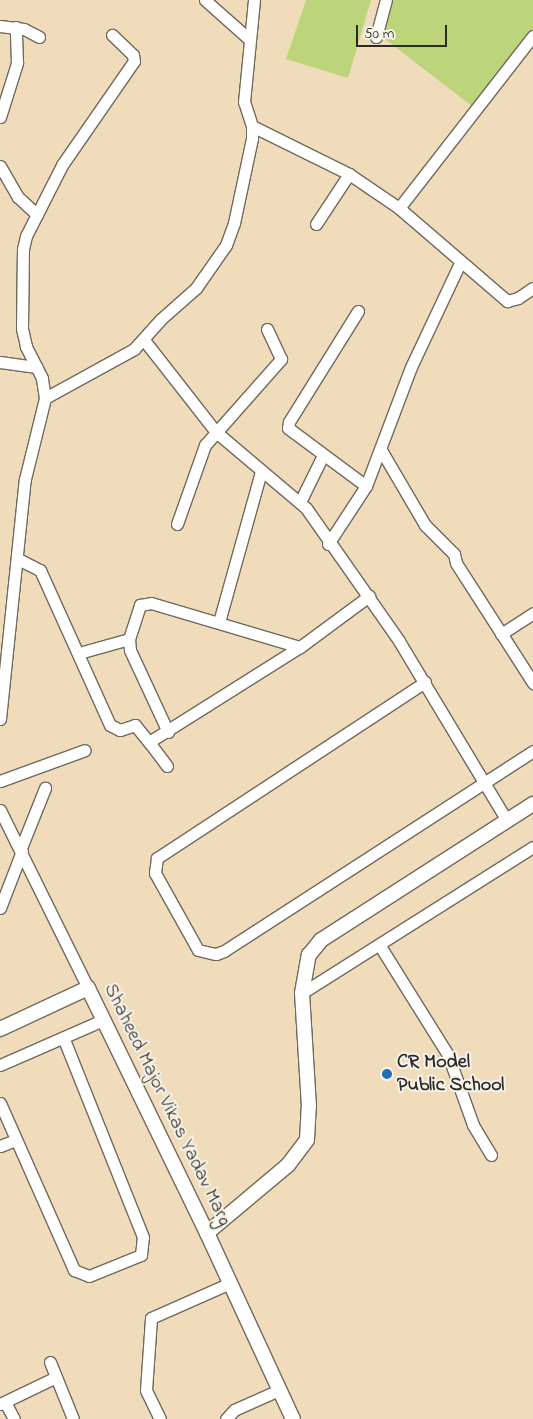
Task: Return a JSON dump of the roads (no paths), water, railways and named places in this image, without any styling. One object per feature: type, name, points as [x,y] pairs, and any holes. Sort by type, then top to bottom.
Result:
[{"type":"street","points":[[205,0],[249,38]]},
{"type":"street","points":[[45,398],[134,349],[161,319],[196,288],[226,245],[234,223],[252,126],[244,102],[254,0]]},
{"type":"street","points":[[376,37],[386,0]]},
{"type":"street","points":[[0,26],[16,27],[39,38]]},
{"type":"street","points":[[0,117],[17,63],[16,27]]},
{"type":"street","points":[[0,715],[25,479],[45,398],[45,387],[26,346],[22,328],[20,284],[23,249],[37,215],[62,165],[134,61],[133,55],[112,34]]},
{"type":"street","points":[[399,208],[533,36]]},
{"type":"street","points":[[252,126],[349,174],[399,208],[460,263],[507,301],[518,298],[533,288]]},
{"type":"street","points":[[0,166],[18,197],[37,215]]},
{"type":"street","points":[[316,224],[349,174]]},
{"type":"street","points":[[328,544],[366,486],[412,367],[460,263]]},
{"type":"street","points":[[358,311],[289,422],[288,428],[294,435],[366,486]]},
{"type":"street","points":[[177,524],[199,456],[216,432],[281,359],[268,329]]},
{"type":"street","points":[[144,340],[216,432],[261,472],[300,502],[328,544],[369,596],[425,682],[507,821]]},
{"type":"street","points":[[0,362],[37,367]]},
{"type":"street","points":[[381,450],[425,525],[454,554],[456,563],[533,683]]},
{"type":"street","points":[[300,502],[322,455]]},
{"type":"street","points":[[219,622],[261,472]]},
{"type":"street","points":[[18,559],[40,570],[110,725],[120,730],[135,725],[167,766]]},
{"type":"street","points":[[149,742],[168,732],[300,647],[369,596]]},
{"type":"street","points":[[168,732],[135,662],[128,639],[140,604],[152,603],[300,647]]},
{"type":"street","points":[[501,634],[533,613]]},
{"type":"street","points":[[78,653],[128,639]]},
{"type":"street","points":[[425,682],[157,858],[155,873],[198,950],[216,954],[224,951],[485,784],[533,751]]},
{"type":"street","points":[[0,781],[85,750]]},
{"type":"street","points":[[0,908],[45,788]]},
{"type":"street","points":[[207,1233],[288,1165],[307,1140],[309,1107],[302,993],[309,954],[321,940],[533,804]]},
{"type":"street","name":"Shaheed Major Vikas Yadav Marg","points":[[0,810],[21,849],[207,1233],[292,1419]]},
{"type":"street","points":[[302,993],[380,946],[533,847]]},
{"type":"street","points":[[380,946],[448,1055],[473,1125],[490,1155]]},
{"type":"street","points":[[0,1029],[88,988]]},
{"type":"street","points":[[0,1065],[103,1020]]},
{"type":"street","points":[[0,1103],[74,1270],[89,1276],[141,1255],[143,1237],[63,1037]]},
{"type":"street","points":[[0,1146],[16,1140]]},
{"type":"street","points":[[160,1419],[146,1390],[151,1318],[230,1283]]},
{"type":"street","points":[[50,1362],[73,1419]]},
{"type":"street","points":[[14,1419],[3,1403],[56,1377]]},
{"type":"street","points":[[226,1419],[234,1410],[279,1390]]},
{"type":"place","name":"CR Model Public School","points":[[387,1074]]}]
